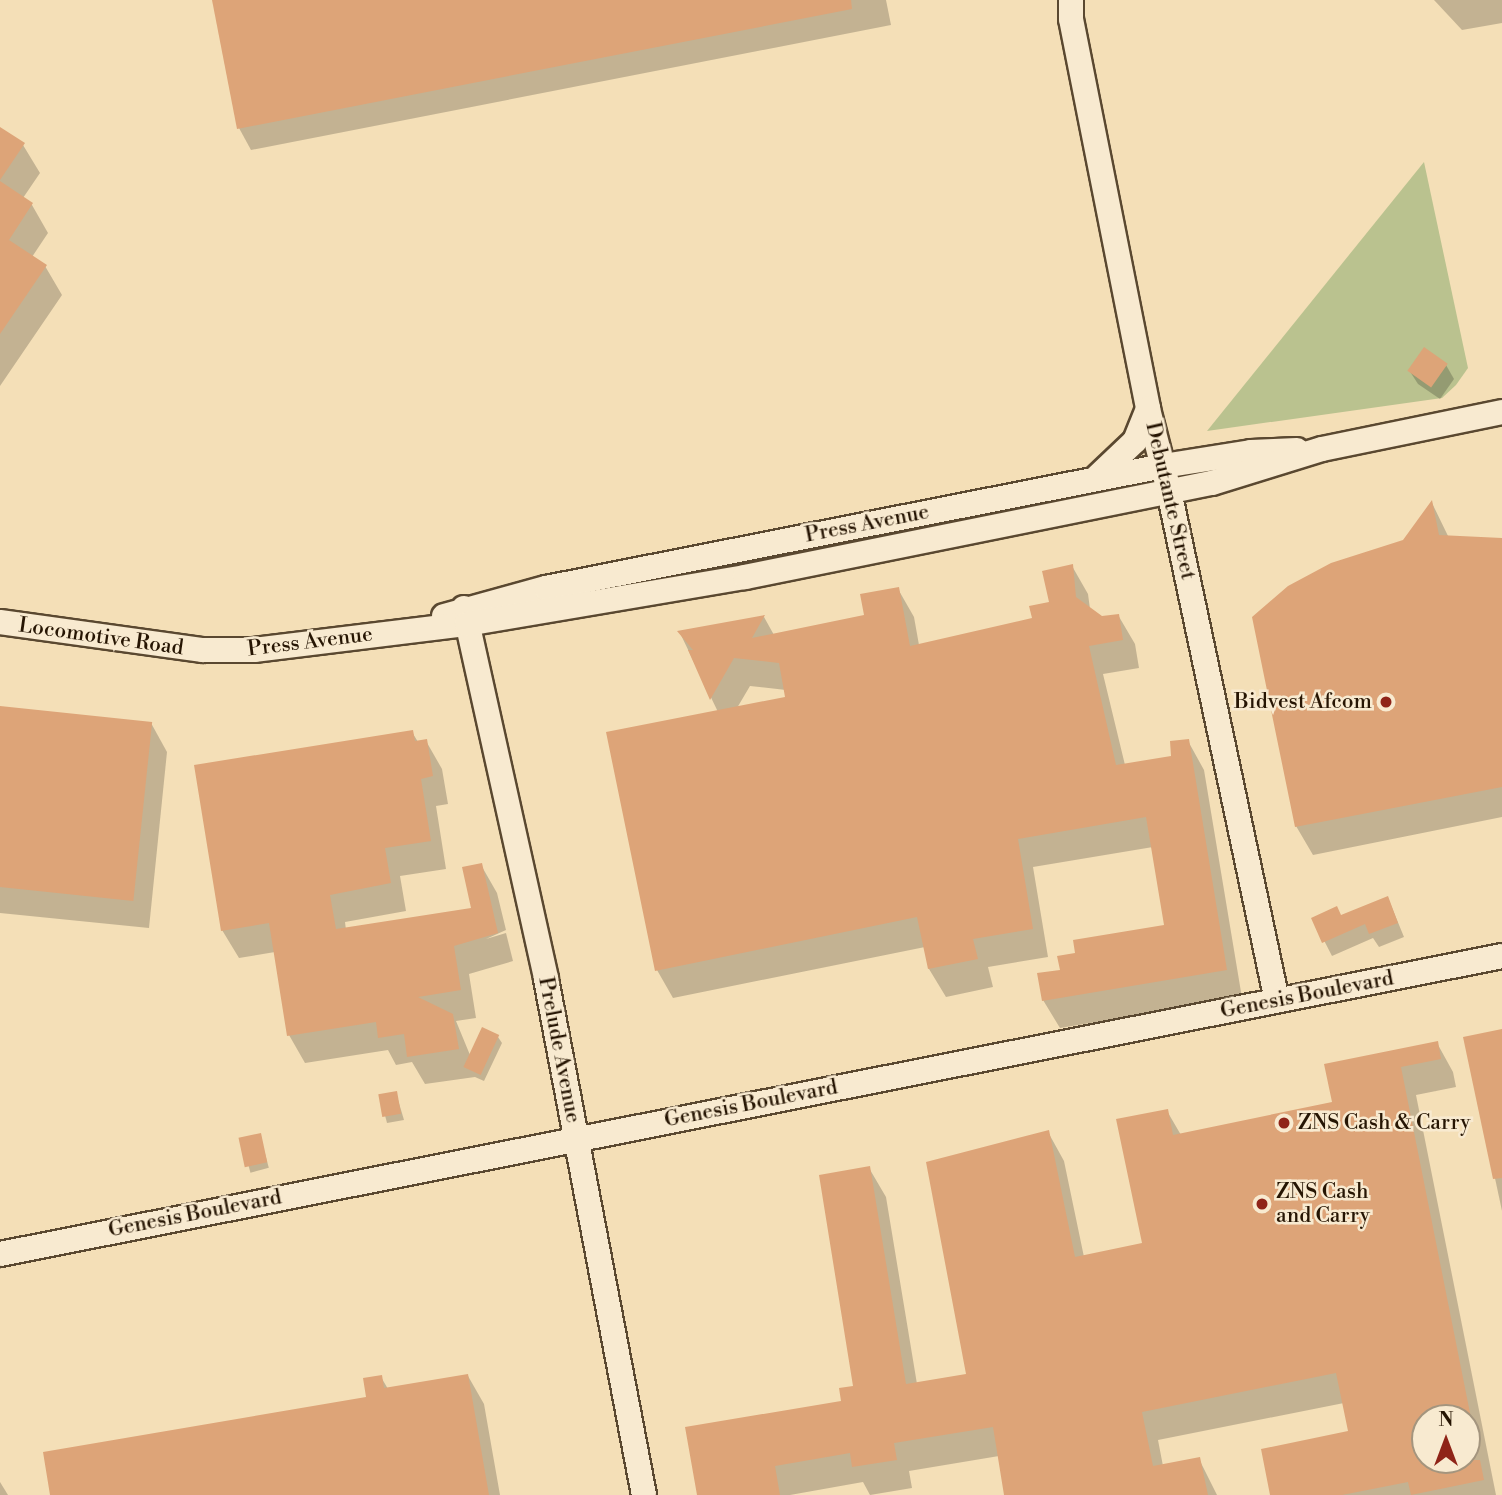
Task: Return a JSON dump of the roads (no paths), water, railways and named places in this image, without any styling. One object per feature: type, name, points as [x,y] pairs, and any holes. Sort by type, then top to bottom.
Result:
[{"type":"street","name":"Debutante Street","points":[[1071,0],[1071,19],[1148,409],[1169,491],[1277,1001]]},
{"type":"street","points":[[1094,480],[1135,441],[1148,409],[1180,448],[1200,459]]},
{"type":"street","name":"Press Avenue","points":[[203,650],[254,650],[416,627],[653,567],[1163,466],[1200,459],[1322,449],[1502,412]]},
{"type":"street","name":"Press Avenue","points":[[465,616],[657,592],[1169,491],[1252,473],[1322,449]]},
{"type":"street","points":[[653,567],[657,592]]},
{"type":"street","name":"Prelude Avenue","points":[[465,616],[576,1137],[644,1495]]},
{"type":"street","name":"Locomotive Road","points":[[0,622],[203,650]]},
{"type":"street","name":"Genesis Boulevard","points":[[0,1254],[576,1137],[1502,956]]},
{"type":"place","name":"Bidvest Afcom","points":[[1386,702]]},
{"type":"place","name":"ZNS Cash & Carry","points":[[1284,1123]]},
{"type":"place","name":"ZNS Cash and Carry","points":[[1262,1204]]}]
